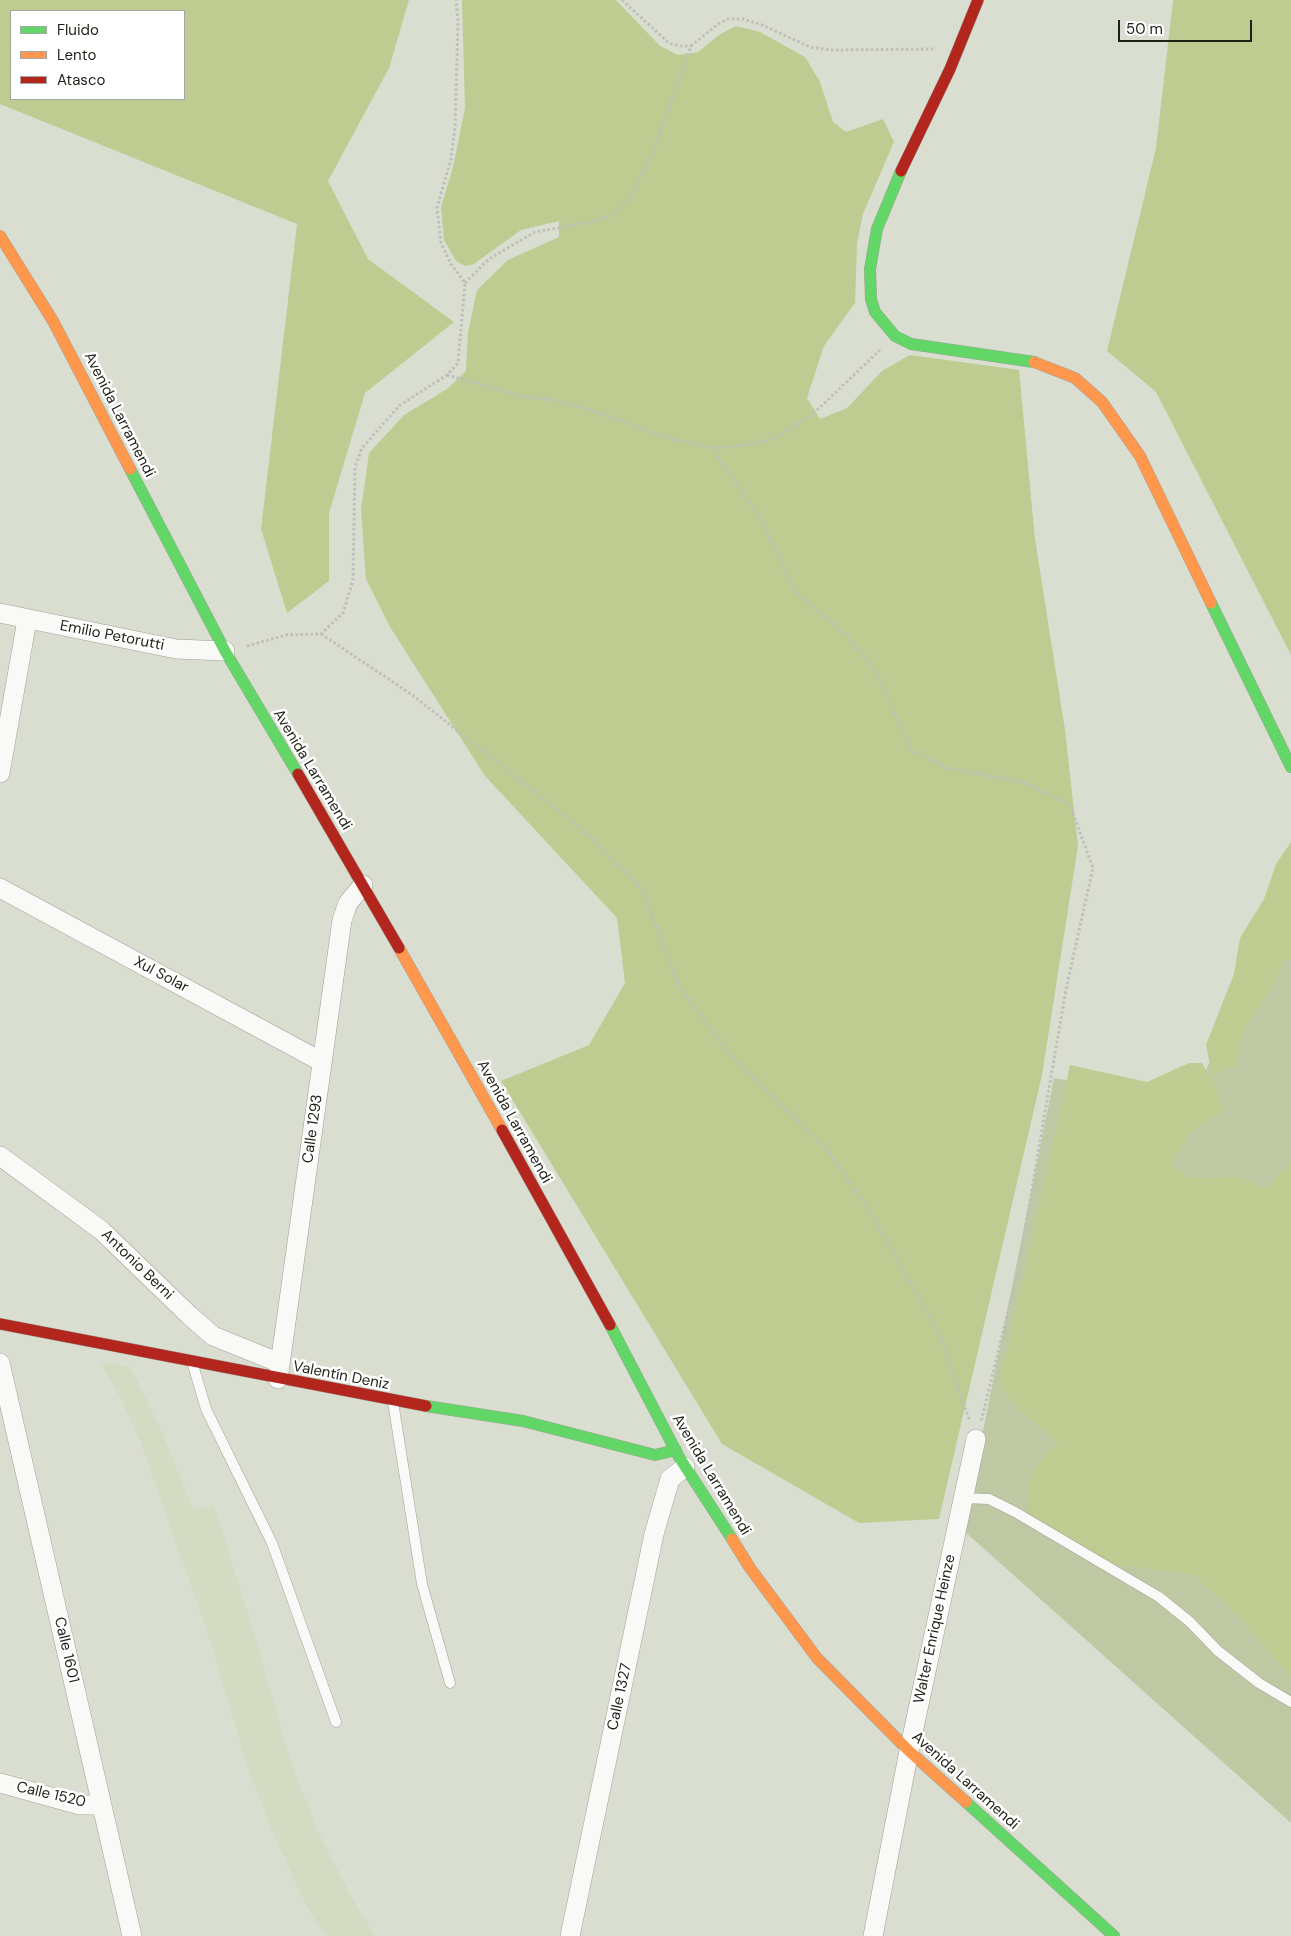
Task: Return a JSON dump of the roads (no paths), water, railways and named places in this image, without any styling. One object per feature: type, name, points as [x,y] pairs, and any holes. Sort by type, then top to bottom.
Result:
[{"type":"main road","points":[[978,0],[958,48],[889,196],[872,250],[871,299],[875,312],[895,336],[911,344],[1038,363],[1074,378],[1102,402],[1140,456],[1291,767]]},
{"type":"main road","name":"Avenida Larramendi","points":[[0,236],[53,321],[225,651],[363,885],[586,1280],[685,1467],[750,1568],[790,1624],[850,1693],[909,1751],[1114,1936]]},
{"type":"main road","name":"Valentín Deniz","points":[[0,1324],[192,1362],[279,1371],[393,1401],[523,1421],[655,1455],[676,1450]]},
{"type":"street","name":"Emilio Petorutti","points":[[0,613],[176,649],[225,651]]},
{"type":"street","points":[[0,773],[27,620]]},
{"type":"street","name":"Calle 1293","points":[[279,1371],[342,920],[348,903],[363,885]]},
{"type":"street","name":"Xul Solar","points":[[0,888],[322,1062]]},
{"type":"street","name":"Antonio Berni","points":[[0,1156],[102,1230],[213,1336],[279,1371]]},
{"type":"street","name":"Calle 1601","points":[[0,1363],[132,1936]]},
{"type":"street","name":"Walter Enrique Heinze","points":[[873,1936],[909,1751],[976,1439]]},
{"type":"street","name":"Calle 1327","points":[[570,1936],[654,1534],[670,1478],[685,1467]]},
{"type":"street","name":"Calle 1520","points":[[0,1783],[80,1805],[102,1805]]},
{"type":"lane","points":[[192,1362],[206,1410],[272,1543],[336,1722]]},
{"type":"lane","points":[[393,1401],[422,1584],[450,1683]]},
{"type":"lane","points":[[964,1498],[989,1499],[1007,1508],[1159,1597],[1190,1622],[1218,1651],[1259,1683],[1291,1702]]}]
